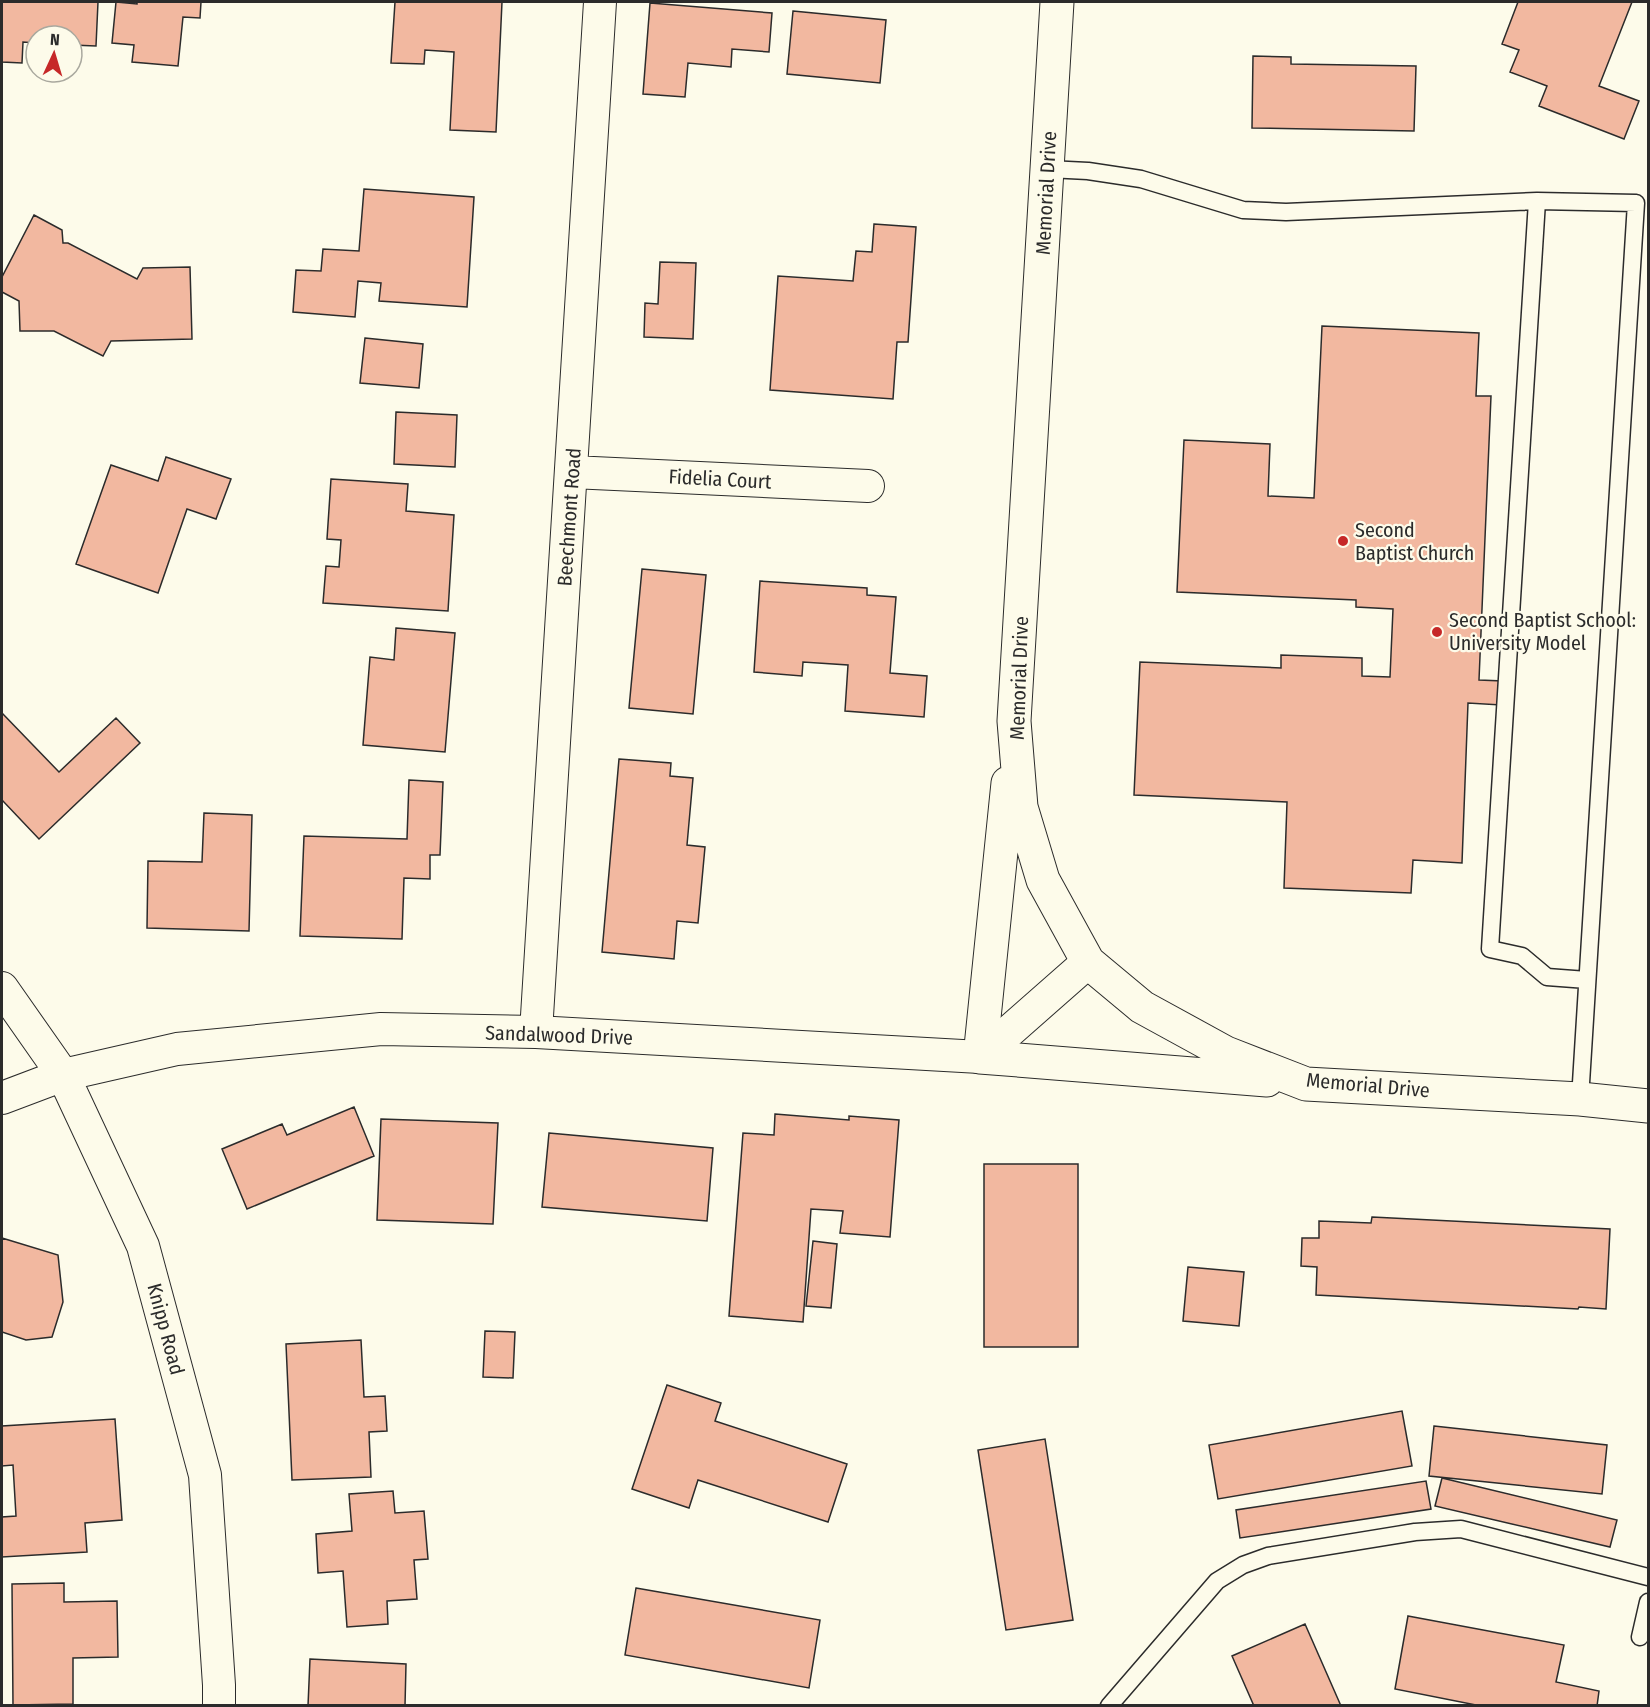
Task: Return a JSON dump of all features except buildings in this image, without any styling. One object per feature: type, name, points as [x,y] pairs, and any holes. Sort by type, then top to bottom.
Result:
[{"type":"street","name":"Beechmont Road","points":[[536,1032],[600,2]]},
{"type":"street","name":"Memorial Drive","points":[[1057,2],[1014,721],[1021,807],[1043,880],[1088,962],[1142,1007],[1226,1053],[1306,1084],[1580,1099],[1648,1106]]},
{"type":"street","name":"Fidelia Court","points":[[572,472],[868,486]]},
{"type":"street","points":[[980,1057],[1014,721]]},
{"type":"street","points":[[980,1057],[1088,962]]},
{"type":"street","name":"Knipp Road","points":[[2,988],[63,1075],[143,1246],[205,1475],[219,1706]]},
{"type":"street","name":"Sandalwood Drive","points":[[2,1098],[63,1075],[177,1049],[381,1029],[536,1032],[980,1057]]},
{"type":"street","points":[[980,1057],[1306,1084]]},
{"type":"lane","points":[[1048,169],[1088,171],[1142,179],[1243,210],[1286,212],[1537,201],[1636,203],[1580,1099]]},
{"type":"lane","points":[[1537,201],[1490,949],[1522,956],[1547,977],[1587,980]]},
{"type":"lane","points":[[1109,1706],[1217,1581],[1243,1565],[1268,1556],[1415,1532],[1461,1528],[1648,1577]]},
{"type":"lane","points":[[1640,1637],[1648,1602]]},
{"type":"place","name":"Second Baptist Church","points":[[1343,541]]},
{"type":"place","name":"Second Baptist School: University Model","points":[[1437,632]]}]
